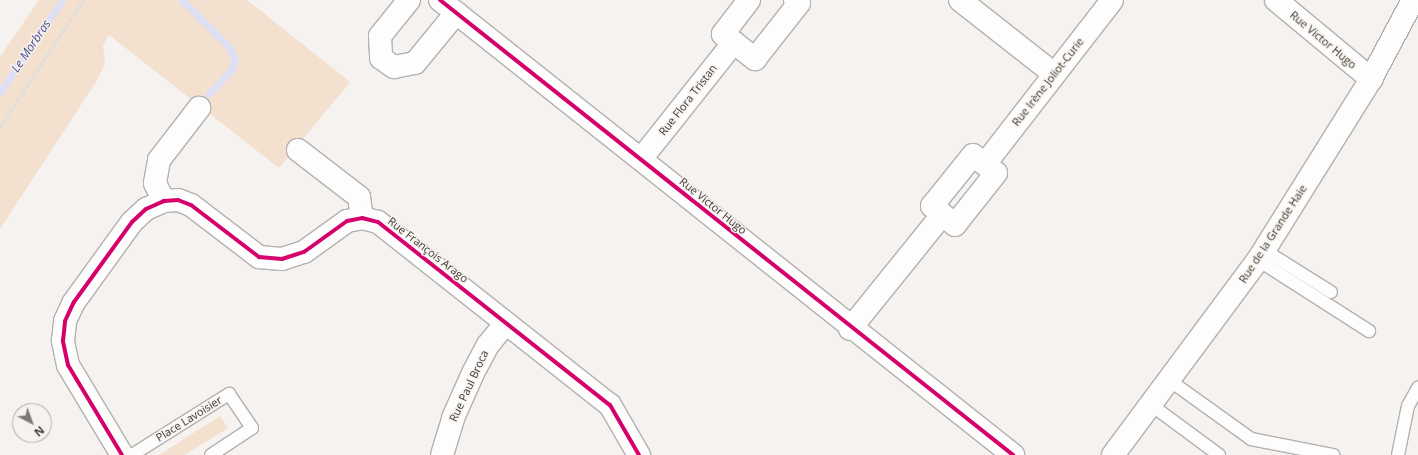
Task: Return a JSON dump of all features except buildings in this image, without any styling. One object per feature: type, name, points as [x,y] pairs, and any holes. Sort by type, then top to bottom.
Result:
[{"type":"street","name":"Rue Victor Hugo","points":[[410,0],[380,36],[381,58],[394,67],[416,63],[448,7],[641,159],[850,329],[1013,455]]},
{"type":"street","points":[[750,0],[723,34],[755,59],[799,3],[795,0]]},
{"type":"street","points":[[960,0],[1054,74]]},
{"type":"street","name":"Rue Irène Joliot-Curie","points":[[985,164],[1112,0]]},
{"type":"street","name":"Rue Victor Hugo","points":[[1276,0],[1371,79]]},
{"type":"street","name":"Rue de la Grande Haie","points":[[1113,455],[1261,255],[1371,79],[1413,0]]},
{"type":"street","name":"Rue Flora Tristan","points":[[641,159],[734,42]]},
{"type":"street","points":[[164,201],[155,183],[159,160],[198,108]]},
{"type":"street","points":[[122,455],[68,365],[63,341],[65,321],[74,302],[132,222],[164,201],[178,200],[191,205],[259,257],[282,259],[304,252],[332,230],[362,218],[358,197],[298,150]]},
{"type":"street","points":[[974,155],[985,164],[996,173],[955,225],[932,206],[974,155]]},
{"type":"street","points":[[850,329],[942,214]]},
{"type":"street","name":"Rue François Arago","points":[[362,218],[378,222],[610,405],[639,455]]},
{"type":"street","name":"Rue Paul Broca","points":[[442,455],[453,418],[473,373],[488,345],[506,323]]},
{"type":"lane","points":[[1261,255],[1331,292]]},
{"type":"lane","points":[[1261,255],[1369,331]]},
{"type":"lane","points":[[1169,380],[1251,439],[1333,455]]},
{"type":"lane","points":[[1398,455],[1408,406],[1418,388]]},
{"type":"lane","name":"Place Lavoisier","points":[[132,455],[229,394],[252,428],[211,455]]},
{"type":"lane","points":[[1150,404],[1219,455]]},
{"type":"path","points":[[0,127],[82,0]]},
{"type":"shaded area","points":[[39,0],[247,0],[350,82],[279,168],[109,35],[103,45],[105,63],[96,82],[0,229],[0,57]]},
{"type":"shaded area","points":[[220,416],[228,428],[185,455],[159,455]]},
{"type":"waterway","name":"Le Morbras","points":[[0,92],[62,0]]},
{"type":"waterway","points":[[182,0],[228,46],[235,59],[232,69],[209,94]]},
{"type":"cycle path","points":[[440,0],[1013,455]]},
{"type":"cycle path","points":[[122,455],[68,365],[63,341],[65,321],[74,302],[132,222],[146,209],[164,201],[178,200],[191,205],[259,257],[282,259],[304,252],[347,221],[362,218],[378,222],[610,405],[639,455]]}]
